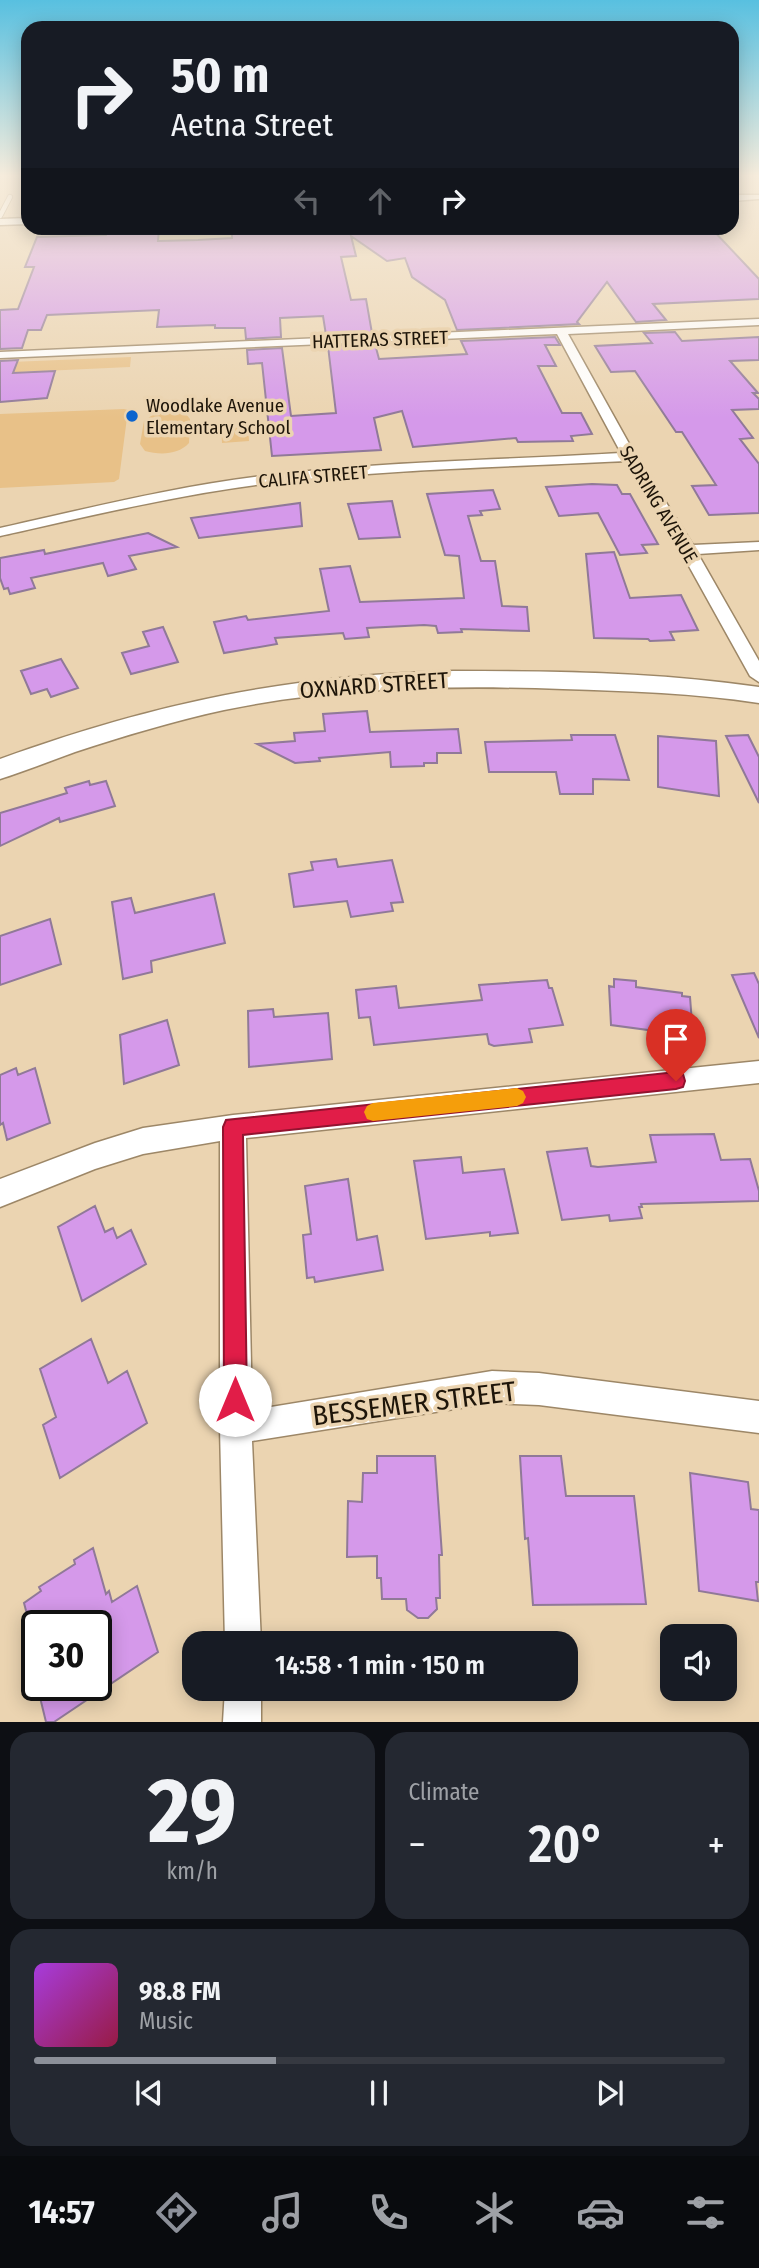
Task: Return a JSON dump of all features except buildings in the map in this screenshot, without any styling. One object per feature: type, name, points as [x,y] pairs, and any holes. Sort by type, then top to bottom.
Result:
[{"type":"street","name":"HATTERAS STREET","points":[[0,355],[759,322]]},
{"type":"street","name":"SADRING AVENUE","points":[[561,331],[630,457],[688,550],[759,676]]},
{"type":"street","name":"CALIFA STREET","points":[[0,533],[137,501],[271,479],[356,471],[630,457]]},
{"type":"street","points":[[688,550],[759,546]]},
{"type":"street","name":"OXNARD STREET","points":[[0,769],[57,747],[182,712],[255,696],[338,685],[428,678],[513,678],[621,682],[759,695]]},
{"type":"street","points":[[0,1194],[143,1140],[233,1127],[759,1072]]},
{"type":"street","points":[[233,1127],[236,1428],[243,1631]]},
{"type":"street","name":"BESSEMER STREET","points":[[236,1428],[492,1387],[539,1389],[759,1416]]},
{"type":"street","points":[[242,1722],[243,1701]]},
{"type":"shaded area","points":[[131,357],[130,367],[0,373],[0,369],[11,362]]},
{"type":"shaded area","points":[[128,410],[119,479],[114,482],[0,488],[0,414]]},
{"type":"shaded area","points":[[164,411],[186,414],[190,419],[189,443],[180,450],[168,453],[145,451],[140,444],[144,421]]},
{"type":"shaded area","points":[[248,423],[249,441],[222,443],[221,424]]},
{"type":"slow traffic","points":[[373,1112],[517,1097]]},
{"type":"place","name":"Woodlake Avenue Elementary School","points":[[132,416]]},
{"type":"route","points":[[235,1400],[233,1127],[676,1081]]}]
